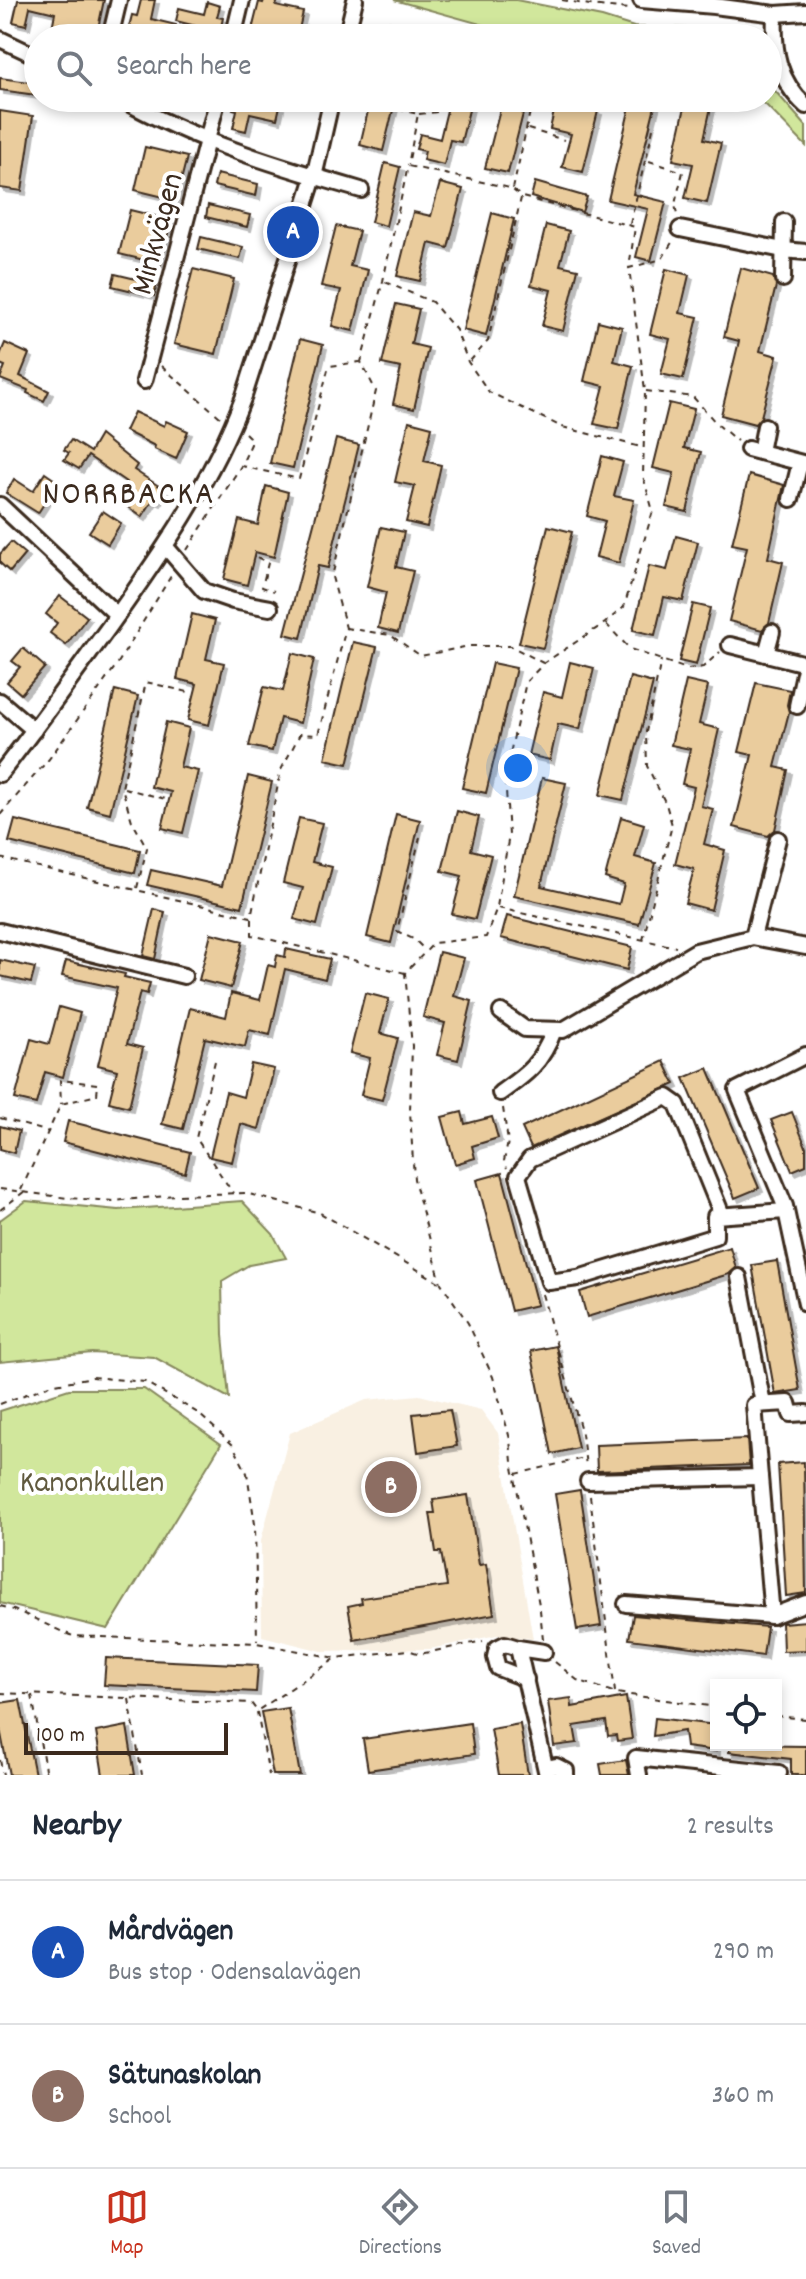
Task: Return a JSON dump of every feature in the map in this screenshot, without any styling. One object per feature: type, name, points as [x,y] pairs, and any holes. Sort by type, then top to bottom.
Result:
[{"type":"street","points":[[113,24],[119,0]]},
{"type":"street","points":[[236,24],[242,0]]},
{"type":"street","points":[[349,24],[355,0]]},
{"type":"street","points":[[641,0],[775,14],[806,12]]},
{"type":"street","points":[[775,14],[775,24]]},
{"type":"street","points":[[0,39],[24,50]]},
{"type":"street","points":[[782,76],[806,106]]},
{"type":"street","points":[[144,112],[208,142],[361,190]]},
{"type":"street","name":"Minkvägen","points":[[144,381],[215,112]]},
{"type":"street","points":[[0,774],[166,547],[201,489],[233,424],[288,263],[314,177],[329,112]]},
{"type":"street","points":[[783,279],[784,222]]},
{"type":"street","points":[[680,229],[806,252]]},
{"type":"street","points":[[765,426],[754,451],[803,463],[791,499]]},
{"type":"street","points":[[0,505],[117,615]]},
{"type":"street","points":[[166,547],[204,591],[223,599],[270,608]]},
{"type":"street","points":[[766,654],[772,632]]},
{"type":"street","points":[[730,645],[806,664],[797,706]]},
{"type":"street","points":[[0,701],[34,730]]},
{"type":"street","points":[[753,937],[778,839]]},
{"type":"street","points":[[0,931],[184,976]]},
{"type":"street","points":[[501,1012],[525,1029],[563,1030],[696,951],[753,937],[806,947]]},
{"type":"street","points":[[500,1093],[530,1072],[549,1044],[554,1030]]},
{"type":"street","points":[[802,1057],[737,1090],[786,1211],[806,1304]]},
{"type":"street","points":[[722,1215],[677,1104],[667,1097],[530,1159],[518,1176],[549,1282],[578,1278],[715,1236],[715,1216],[786,1211]]},
{"type":"street","points":[[739,1277],[763,1404]]},
{"type":"street","points":[[772,1616],[754,1405],[788,1403],[791,1414],[806,1413]]},
{"type":"street","points":[[588,1481],[760,1477]]},
{"type":"street","points":[[626,1604],[772,1616],[806,1603]]},
{"type":"street","points":[[526,1679],[498,1668],[495,1657],[497,1648],[505,1644],[544,1652]]},
{"type":"street","points":[[518,1648],[547,1772],[556,1766],[566,1771],[566,1775]]},
{"type":"street","points":[[639,1775],[636,1758],[778,1775]]},
{"type":"path","points":[[410,112],[438,112]]},
{"type":"path","points":[[512,190],[530,112]]},
{"type":"path","points":[[405,973],[252,935],[251,917],[281,770],[300,734],[318,735],[346,628],[332,577],[376,391],[361,362],[383,281],[418,114]]},
{"type":"path","points":[[526,128],[564,140]]},
{"type":"path","points":[[630,226],[653,128]]},
{"type":"path","points":[[629,268],[662,259],[680,229],[675,204],[683,172],[646,160]]},
{"type":"path","points":[[408,166],[512,190],[522,197],[635,227],[629,268],[645,391],[643,476],[653,511],[624,607],[544,663],[526,682],[505,776],[509,835],[497,907],[486,937],[434,943],[405,973],[412,1046],[410,1111],[414,1179],[441,1283],[468,1323],[493,1377],[510,1439],[540,1610],[544,1652],[577,1680],[616,1693],[710,1706]]},
{"type":"path","points":[[468,362],[488,341],[522,197]]},
{"type":"path","points":[[383,281],[432,302],[456,330],[468,362],[489,392],[562,427],[642,447]]},
{"type":"path","points":[[0,815],[49,759],[118,663],[241,466],[251,444],[249,437],[218,416],[150,358]]},
{"type":"path","points":[[241,466],[299,479],[329,366],[361,362]]},
{"type":"path","points":[[645,391],[693,397],[717,424],[754,451]]},
{"type":"path","points":[[257,557],[268,563],[262,587],[274,591]]},
{"type":"path","points":[[605,623],[630,649],[687,669],[703,667],[730,645]]},
{"type":"path","points":[[346,628],[390,635],[421,656],[469,646],[511,646],[544,663]]},
{"type":"path","points":[[643,940],[672,825],[666,804],[647,766],[646,732],[661,660]]},
{"type":"path","points":[[137,890],[147,848],[132,821],[122,788],[146,682],[188,692]]},
{"type":"path","points":[[122,788],[165,799]]},
{"type":"path","points":[[420,837],[397,931],[415,940],[426,951]]},
{"type":"path","points":[[0,858],[251,917]]},
{"type":"path","points":[[497,907],[696,951]]},
{"type":"path","points":[[215,1061],[196,1138],[234,1193]]},
{"type":"path","points":[[0,1210],[23,1191],[61,1104],[60,1080],[98,1084],[97,1095],[61,1104]]},
{"type":"path","points":[[500,1093],[508,1142],[504,1161],[509,1176]]},
{"type":"path","points":[[0,1118],[50,1132]]},
{"type":"path","points":[[0,1189],[113,1201],[245,1193],[320,1213],[441,1283]]},
{"type":"path","points":[[539,1282],[582,1434],[616,1693]]},
{"type":"path","points":[[0,1404],[50,1385],[92,1377],[145,1382],[198,1413],[233,1445],[247,1473],[255,1524],[257,1643]]},
{"type":"path","points":[[515,1474],[585,1458]]},
{"type":"path","points":[[0,1606],[73,1636],[257,1643],[336,1658],[408,1650],[420,1654],[484,1641]]},
{"type":"path","points":[[257,1711],[336,1658]]},
{"type":"path","points":[[0,1693],[251,1703],[257,1711],[269,1775]]},
{"type":"path","points":[[32,1694],[46,1775]]},
{"type":"path","points":[[129,1698],[142,1775]]},
{"type":"path","points":[[782,1717],[806,1719]]},
{"type":"path","points":[[0,1760],[3,1775]]},
{"type":"shaded area","points":[[419,1395],[481,1410],[498,1433],[533,1639],[497,1635],[430,1649],[322,1651],[262,1636],[261,1540],[290,1433],[366,1400]]},
{"type":"green space","points":[[394,0],[516,0],[624,24],[481,24]]},
{"type":"green space","points":[[782,99],[806,126],[806,146],[773,112],[782,112]]},
{"type":"green space","points":[[26,1201],[118,1210],[242,1201],[273,1234],[286,1258],[249,1265],[222,1281],[229,1398],[154,1357],[92,1353],[0,1362],[0,1220]]},
{"type":"green space","name":"Kanonkullen","points":[[69,1389],[144,1389],[221,1444],[108,1629],[0,1603],[0,1411]]},
{"type":"building","points":[[18,0],[104,0],[99,24],[53,24],[55,13],[30,7],[26,24],[13,22]]},
{"type":"building","points":[[141,0],[155,0],[151,19],[172,24],[130,24],[132,15],[137,16]]},
{"type":"building","points":[[264,0],[278,0],[276,6],[303,12],[300,24],[254,24],[259,2],[263,3]]},
{"type":"building","points":[[207,2],[220,6],[217,17],[223,18],[222,24],[176,21],[179,8],[204,14]]},
{"type":"building","points":[[0,78],[24,81],[24,93],[0,90]]},
{"type":"building","points":[[0,111],[33,116],[22,191],[0,188]]},
{"type":"building","points":[[237,112],[279,112],[277,119],[250,113],[246,131],[233,128]]},
{"type":"building","points":[[368,112],[393,112],[383,151],[360,145]]},
{"type":"building","points":[[447,112],[468,112],[461,142],[450,140],[444,165],[423,160],[425,151],[416,149],[420,134],[440,139]]},
{"type":"building","points":[[499,112],[523,112],[508,173],[485,168]]},
{"type":"building","points":[[554,112],[598,112],[583,172],[562,167],[571,134],[550,129]]},
{"type":"building","points":[[629,112],[654,112],[633,194],[666,202],[651,261],[636,257],[648,209],[608,200]]},
{"type":"building","points":[[684,112],[710,112],[704,139],[721,143],[707,203],[685,198],[693,164],[673,160]]},
{"type":"building","points":[[145,147],[187,157],[176,200],[135,190]]},
{"type":"building","points":[[385,163],[400,167],[386,226],[371,222]]},
{"type":"building","points":[[217,174],[258,184],[256,196],[214,186]]},
{"type":"building","points":[[535,182],[587,197],[582,212],[531,197]]},
{"type":"building","points":[[440,183],[463,189],[448,248],[429,243],[420,281],[397,276],[413,212],[431,216]]},
{"type":"building","points":[[208,205],[250,215],[247,227],[206,217]]},
{"type":"building","points":[[130,210],[171,220],[161,264],[119,254]]},
{"type":"building","points":[[492,213],[514,219],[486,336],[463,330]]},
{"type":"building","points":[[546,225],[569,231],[560,265],[578,269],[563,331],[542,326],[551,290],[531,285]]},
{"type":"building","points":[[336,226],[359,231],[350,266],[368,270],[353,331],[332,326],[341,290],[321,286]]},
{"type":"building","points":[[201,237],[243,247],[240,259],[198,249]]},
{"type":"building","points":[[741,268],[773,277],[776,286],[760,351],[777,356],[761,417],[755,424],[721,415],[739,341],[724,337]]},
{"type":"building","points":[[193,269],[234,279],[216,354],[174,344]]},
{"type":"building","points":[[666,269],[689,275],[680,313],[698,317],[683,379],[661,374],[670,339],[650,334]]},
{"type":"building","points":[[115,274],[157,284],[154,296],[112,286]]},
{"type":"building","points":[[396,304],[419,309],[411,344],[428,348],[414,409],[393,404],[401,368],[382,364]]},
{"type":"building","points":[[598,321],[622,327],[614,361],[633,366],[618,429],[594,424],[604,386],[584,381]]},
{"type":"building","points":[[300,339],[323,345],[293,468],[270,463]]},
{"type":"building","points":[[5,343],[29,354],[20,376],[49,391],[44,401],[27,393],[28,390],[0,379],[5,366],[0,364],[0,355]]},
{"type":"building","points":[[669,403],[694,409],[684,448],[701,452],[687,512],[666,507],[674,473],[653,468]]},
{"type":"building","points":[[134,412],[164,426],[166,421],[188,431],[176,459],[125,431]]},
{"type":"building","points":[[409,421],[432,427],[424,461],[441,465],[427,527],[406,522],[415,486],[395,482]]},
{"type":"building","points":[[100,435],[137,465],[134,470],[165,490],[157,502],[153,500],[142,517],[125,505],[132,493],[123,487],[126,482],[88,456],[79,469],[64,460],[69,453],[64,450],[71,440],[90,452]]},
{"type":"building","points":[[336,439],[359,445],[328,568],[318,566],[301,638],[285,634]]},
{"type":"building","points":[[602,456],[623,462],[614,496],[634,500],[619,563],[596,557],[605,521],[587,516]]},
{"type":"building","points":[[45,473],[58,482],[38,513],[6,493],[14,479],[33,491]]},
{"type":"building","points":[[749,475],[784,485],[768,558],[783,562],[769,623],[762,630],[729,621],[747,547],[732,544]]},
{"type":"building","points":[[266,486],[288,492],[274,557],[255,552],[247,585],[224,579],[239,520],[258,525]]},
{"type":"building","points":[[103,511],[121,523],[108,544],[89,532]]},
{"type":"building","points":[[548,526],[572,532],[543,648],[519,643]]},
{"type":"building","points":[[381,527],[404,532],[396,567],[413,571],[398,633],[378,628],[386,592],[367,587]]},
{"type":"building","points":[[676,536],[698,542],[683,601],[664,597],[655,635],[633,630],[649,566],[667,570]]},
{"type":"building","points":[[11,542],[25,554],[10,572],[0,563],[0,554]]},
{"type":"building","points":[[60,596],[87,617],[66,645],[50,633],[57,623],[46,614]]},
{"type":"building","points":[[693,604],[710,608],[696,665],[679,661]]},
{"type":"building","points":[[192,614],[215,620],[206,659],[224,663],[209,725],[188,720],[197,684],[177,679]]},
{"type":"building","points":[[353,642],[377,647],[348,764],[325,759]]},
{"type":"building","points":[[23,648],[45,667],[21,694],[7,682],[20,667],[12,661]]},
{"type":"building","points":[[292,653],[314,659],[300,723],[280,718],[272,751],[249,746],[264,687],[283,691]]},
{"type":"building","points":[[570,662],[594,668],[580,729],[558,724],[550,760],[528,755],[543,692],[562,697]]},
{"type":"building","points":[[492,663],[516,668],[486,793],[462,788]]},
{"type":"building","points":[[630,677],[653,683],[623,800],[600,795]]},
{"type":"building","points":[[686,681],[708,686],[699,724],[719,729],[701,806],[713,809],[704,844],[725,850],[711,910],[685,903],[694,869],[675,864],[694,787],[682,784],[690,749],[671,745]]},
{"type":"building","points":[[756,683],[790,690],[789,712],[775,767],[788,770],[775,830],[768,836],[734,827],[752,755],[739,752]]},
{"type":"building","points":[[115,690],[138,696],[110,813],[87,807]]},
{"type":"building","points":[[166,722],[189,728],[180,767],[198,771],[183,833],[162,828],[171,792],[151,787]]},
{"type":"building","points":[[248,776],[272,782],[242,907],[147,885],[151,870],[222,886]]},
{"type":"building","points":[[542,778],[566,783],[541,886],[619,904],[624,884],[605,878],[621,817],[644,824],[635,857],[656,863],[639,924],[514,896]]},
{"type":"building","points":[[457,811],[479,817],[471,850],[491,855],[475,919],[452,914],[462,876],[442,871]]},
{"type":"building","points":[[396,814],[420,820],[391,943],[367,937]]},
{"type":"building","points":[[299,818],[322,823],[312,862],[332,867],[317,925],[294,919],[303,888],[283,883]]},
{"type":"building","points":[[15,820],[140,850],[135,873],[9,842]]},
{"type":"building","points":[[154,909],[165,912],[155,959],[143,956]]},
{"type":"building","points":[[507,916],[632,947],[627,970],[501,938]]},
{"type":"building","points":[[211,933],[243,941],[231,988],[199,980]]},
{"type":"building","points":[[286,949],[330,959],[325,979],[285,969],[270,1035],[249,1030],[245,1047],[205,1038],[183,1129],[162,1124],[190,1008],[226,1017],[231,993],[260,1000],[268,965],[275,967],[277,955],[285,957]]},
{"type":"building","points":[[439,952],[464,958],[454,996],[472,1001],[458,1060],[437,1055],[445,1023],[423,1017]]},
{"type":"building","points":[[0,960],[35,968],[31,983],[0,976]]},
{"type":"building","points":[[66,961],[150,983],[147,994],[140,992],[127,1044],[143,1048],[129,1107],[109,1102],[117,1070],[98,1065],[117,988],[62,976]]},
{"type":"building","points":[[365,993],[389,999],[380,1033],[398,1038],[382,1100],[361,1095],[370,1058],[350,1053]]},
{"type":"building","points":[[59,1007],[80,1013],[63,1077],[45,1072],[36,1104],[15,1099],[31,1039],[49,1044]]},
{"type":"building","points":[[664,1061],[675,1084],[531,1148],[522,1128]]},
{"type":"building","points":[[251,1064],[274,1069],[259,1129],[241,1124],[232,1162],[210,1157],[226,1092],[243,1097]]},
{"type":"building","points":[[708,1068],[759,1188],[735,1198],[684,1078]]},
{"type":"building","points":[[462,1112],[465,1124],[492,1117],[498,1138],[472,1146],[475,1158],[455,1164],[442,1117]]},
{"type":"building","points":[[792,1112],[806,1147],[806,1165],[792,1171],[771,1120]]},
{"type":"building","points":[[68,1121],[190,1152],[185,1173],[63,1142]]},
{"type":"building","points":[[0,1126],[19,1131],[14,1153],[0,1149]]},
{"type":"building","points":[[502,1173],[537,1305],[511,1311],[477,1180]]},
{"type":"building","points":[[730,1247],[736,1268],[729,1274],[587,1317],[580,1292]]},
{"type":"building","points":[[777,1261],[800,1390],[775,1394],[752,1265]]},
{"type":"building","points":[[556,1346],[578,1448],[552,1454],[531,1351]]},
{"type":"building","points":[[450,1410],[457,1446],[418,1452],[413,1414]]},
{"type":"building","points":[[747,1439],[749,1465],[597,1471],[596,1445]]},
{"type":"building","points":[[804,1462],[806,1593],[786,1596],[778,1464]]},
{"type":"building","points":[[580,1490],[601,1626],[577,1630],[555,1494]]},
{"type":"building","points":[[468,1495],[479,1565],[486,1564],[494,1614],[354,1640],[348,1606],[362,1603],[361,1598],[447,1586],[441,1552],[436,1552],[430,1513],[435,1513],[433,1500]]},
{"type":"building","points":[[633,1615],[767,1627],[763,1656],[629,1639]]},
{"type":"building","points":[[806,1621],[806,1650],[783,1651],[782,1623]]},
{"type":"building","points":[[106,1658],[258,1665],[256,1692],[104,1685]]},
{"type":"building","points":[[626,1697],[632,1739],[617,1741],[616,1735],[608,1736],[606,1721],[574,1726],[577,1743],[554,1746],[548,1701],[571,1698],[572,1707]]},
{"type":"building","points":[[20,1700],[35,1775],[9,1775],[0,1729],[0,1703]]},
{"type":"building","points":[[288,1708],[300,1775],[273,1775],[261,1712]]},
{"type":"building","points":[[655,1718],[710,1724],[710,1750],[686,1747],[684,1731],[653,1736]]},
{"type":"building","points":[[470,1723],[474,1754],[368,1770],[363,1739]]},
{"type":"building","points":[[520,1724],[528,1775],[499,1775],[491,1729]]},
{"type":"building","points":[[127,1726],[135,1775],[103,1775],[96,1732]]},
{"type":"building","points":[[782,1746],[806,1746],[806,1775],[791,1775],[791,1759],[729,1752],[782,1751]]},
{"type":"building","points":[[626,1760],[629,1775],[602,1775],[600,1764]]},
{"type":"place","name":"Mårdvägen","points":[[293,232]]},
{"type":"place","name":"Sätunaskolan","points":[[391,1487]]},
{"type":"district","name":"NORRBACKA","points":[[129,491]]}]
